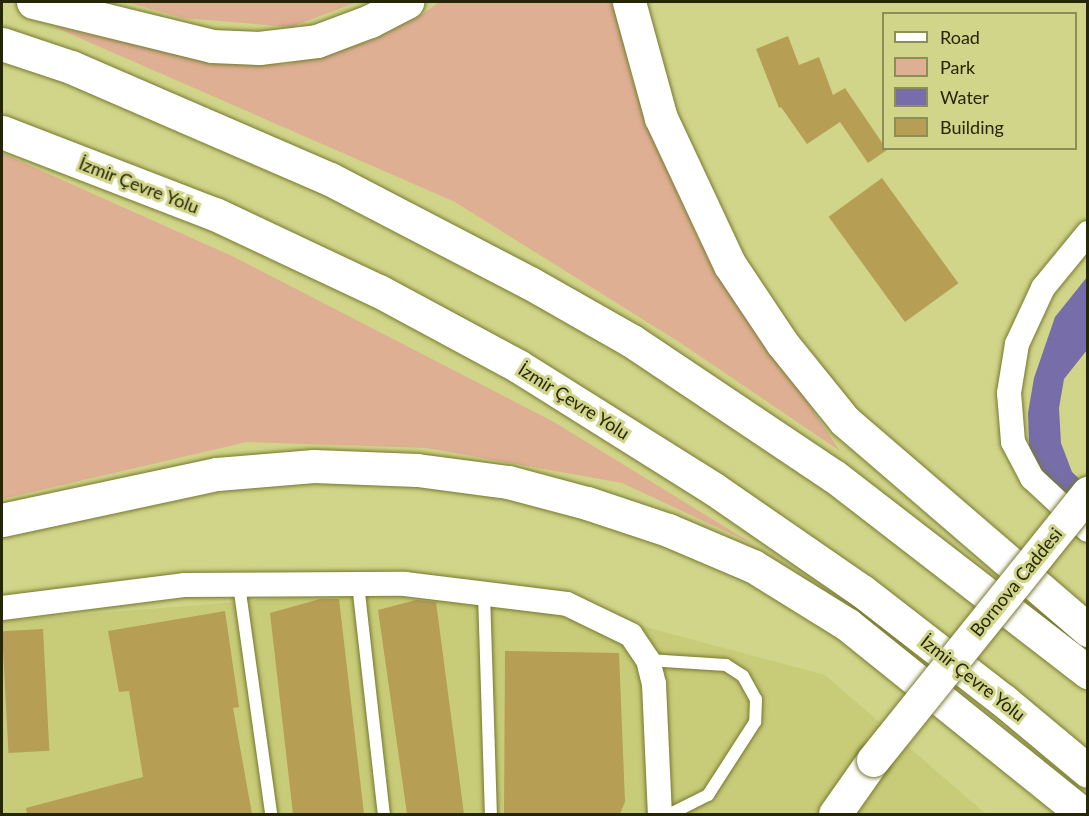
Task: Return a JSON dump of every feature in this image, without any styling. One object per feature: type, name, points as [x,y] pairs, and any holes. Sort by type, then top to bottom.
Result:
[{"type":"main road","points":[[33,2],[212,46],[259,48],[317,41],[370,21],[407,2]]},
{"type":"main road","points":[[629,2],[662,118],[730,266],[782,343],[845,421],[1088,630]]},
{"type":"main road","points":[[2,44],[71,67],[330,180],[530,283],[632,341],[834,476],[1088,672]]},
{"type":"main road","name":"İzmir Çevre Yolu","points":[[2,132],[215,214],[379,291],[518,366],[714,489],[862,591],[1004,701],[1088,771]]},
{"type":"main road","points":[[2,520],[217,474],[314,466],[417,470],[451,474],[508,482],[587,503],[668,530],[753,566],[848,625],[1083,814]]},
{"type":"main road","name":"Bornova Caddesi","points":[[835,814],[873,760],[1088,493]]},
{"type":"street","points":[[1088,233],[1043,288],[1017,344],[1009,393],[1013,442],[1032,478],[1088,530]]},
{"type":"street","points":[[2,608],[184,585],[405,584],[567,604],[631,635],[648,660],[654,684],[660,814]]},
{"type":"lane","points":[[358,584],[384,814]]},
{"type":"lane","points":[[239,585],[271,814]]},
{"type":"lane","points":[[484,594],[491,814]]},
{"type":"lane","points":[[648,660],[726,665],[743,676],[756,699],[755,722],[708,795],[670,814]]},
{"type":"shaded area","points":[[380,590],[575,608],[825,675],[986,814],[2,814],[2,621]]},
{"type":"green space","points":[[126,2],[357,2],[291,27],[183,18]]},
{"type":"green space","points":[[439,2],[615,2],[630,74],[698,239],[840,451],[679,342],[455,202],[52,26],[193,58],[286,65],[373,40],[423,14]]},
{"type":"green space","points":[[2,153],[232,256],[554,422],[753,544],[622,483],[427,448],[247,442],[2,499]]},
{"type":"water","points":[[1087,277],[1087,350],[1064,379],[1059,408],[1061,443],[1072,472],[1087,486],[1087,519],[1038,474],[1029,445],[1028,413],[1034,378],[1055,317]]},
{"type":"building","points":[[788,36],[799,65],[819,57],[833,95],[845,88],[882,143],[882,150],[887,150],[868,163],[840,122],[807,144],[781,107],[779,108],[756,49]]},
{"type":"building","points":[[882,178],[958,283],[905,322],[829,217]]},
{"type":"building","points":[[320,599],[339,599],[364,814],[293,814],[270,613]]},
{"type":"building","points":[[416,600],[436,602],[464,814],[407,814],[378,610]]},
{"type":"building","points":[[225,611],[239,707],[233,708],[252,814],[27,814],[26,808],[143,777],[129,691],[119,692],[108,631]]},
{"type":"building","points":[[43,629],[49,751],[8,753],[2,631]]},
{"type":"building","points":[[505,651],[619,653],[625,802],[620,814],[504,814]]}]
